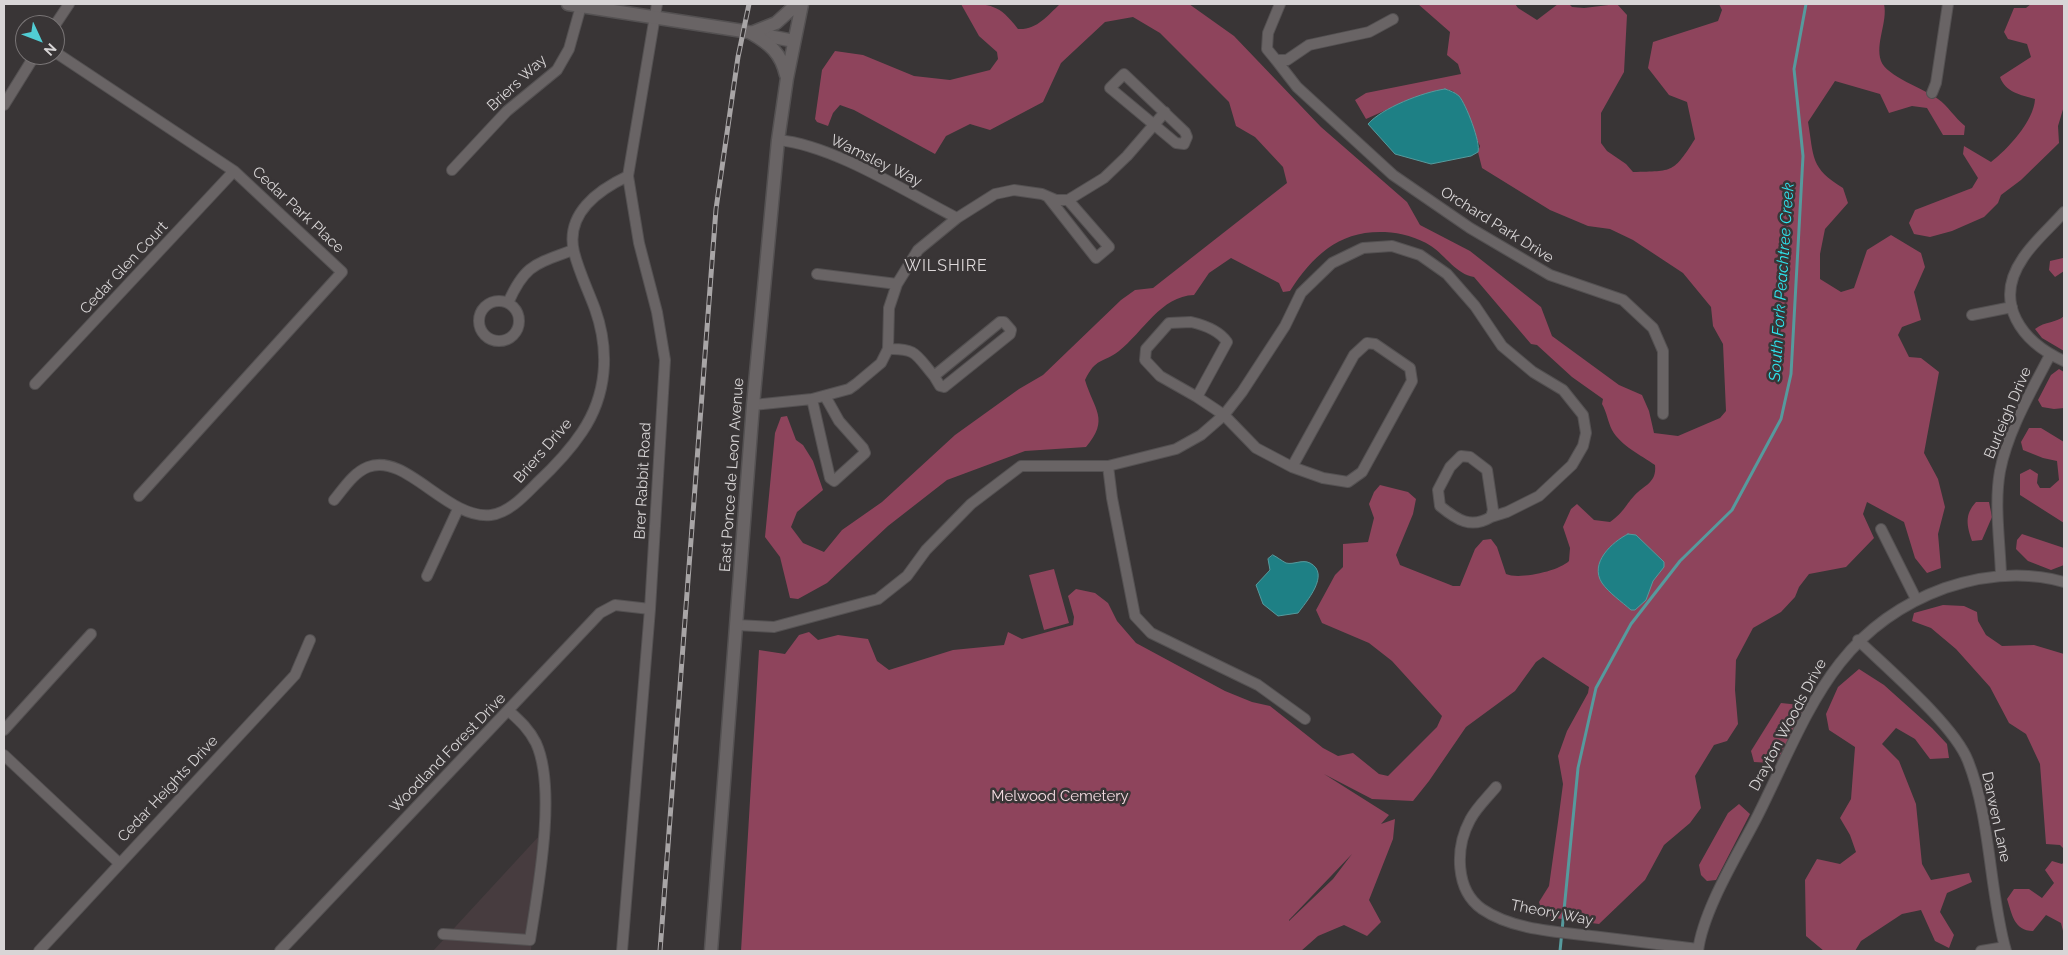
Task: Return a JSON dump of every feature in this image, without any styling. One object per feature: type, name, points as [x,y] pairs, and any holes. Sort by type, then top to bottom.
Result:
[{"type":"main road","points":[[751,33],[776,24],[797,4]]},
{"type":"main road","name":"East Ponce de Leon Avenue","points":[[712,951],[752,405],[778,140],[787,78],[802,4]]},
{"type":"main road","points":[[575,5],[794,41]]},
{"type":"main road","points":[[751,33],[776,50],[787,78]]},
{"type":"street","points":[[62,15],[69,4]]},
{"type":"street","name":"Brer Rabbit Road","points":[[622,951],[650,609],[665,360],[657,312],[639,243],[628,176],[657,4]]},
{"type":"street","name":"Orchard Park Drive","points":[[1280,4],[1268,34],[1267,49],[1297,87],[1393,175],[1470,228],[1550,275],[1624,300],[1653,328],[1663,351],[1663,414]]},
{"type":"street","points":[[1932,93],[1936,83],[1948,4]]},
{"type":"street","name":"Briers Way","points":[[452,170],[507,111],[557,70],[569,49],[575,5]]},
{"type":"street","points":[[1276,60],[1287,60],[1309,45],[1369,32],[1393,19]]},
{"type":"street","name":"Cedar Park Place","points":[[65,59],[234,171],[342,272],[139,496]]},
{"type":"street","points":[[4,105],[29,65]]},
{"type":"street","points":[[1124,74],[1185,132],[1187,137],[1184,144],[1176,144],[1152,124],[1110,88],[1124,74]]},
{"type":"street","points":[[752,405],[812,399],[849,389],[881,363],[888,349],[889,308],[897,284],[918,250],[957,218],[994,194],[1014,190],[1056,200],[1068,200],[1104,178],[1127,156],[1164,112]]},
{"type":"street","name":"Wamsley Way","points":[[778,140],[794,142],[821,150],[957,218]]},
{"type":"street","name":"Cedar Glen Court","points":[[36,384],[234,171]]},
{"type":"street","name":"Briers Drive","points":[[334,500],[356,473],[370,466],[388,465],[404,473],[458,509],[477,514],[492,515],[505,510],[524,496],[545,476],[582,432],[599,401],[604,370],[603,342],[596,310],[573,250],[574,229],[583,206],[606,187],[628,176]]},
{"type":"street","points":[[1047,197],[1096,258],[1109,247],[1068,200]]},
{"type":"street","points":[[2064,212],[2022,258],[2014,275],[2012,306],[2015,320],[2024,335],[2050,355],[2064,361]]},
{"type":"street","points":[[737,625],[774,627],[878,600],[907,576],[926,550],[971,504],[1021,466],[1108,466],[1176,449],[1201,435],[1224,416],[1242,392],[1284,326],[1301,293],[1332,263],[1363,248],[1392,246],[1420,255],[1447,274],[1476,306],[1502,346],[1533,372],[1563,390],[1583,415],[1586,432],[1583,446],[1572,465],[1540,496],[1482,522],[1469,524],[1456,519],[1440,506],[1438,490],[1450,467],[1460,456],[1470,457],[1486,470],[1494,510],[1492,517]]},
{"type":"street","points":[[508,303],[516,284],[532,266],[573,250]]},
{"type":"street","points":[[817,274],[897,284]]},
{"type":"street","points":[[492,302],[508,303],[515,308],[520,321],[515,334],[503,341],[488,338],[483,333],[479,320],[486,306],[492,302]]},
{"type":"street","points":[[1972,315],[2012,306]]},
{"type":"street","points":[[888,349],[907,348],[913,352],[934,376],[940,386],[944,387],[1010,334],[1011,330],[1004,322],[1000,322],[934,376]]},
{"type":"street","points":[[1197,397],[1227,342],[1224,336],[1204,325],[1191,322],[1170,323],[1146,349],[1145,360],[1160,376],[1197,397],[1224,416],[1256,448],[1292,466],[1323,478],[1348,482],[1362,472],[1406,394],[1412,381],[1410,368],[1375,344],[1367,343],[1359,348],[1292,466]]},
{"type":"street","name":"Burleigh Drive","points":[[2001,575],[1998,493],[2000,472],[2006,448],[2050,355]]},
{"type":"street","points":[[812,399],[830,478],[834,481],[865,453],[863,448],[839,421],[825,396]]},
{"type":"street","points":[[1108,466],[1112,498],[1135,616],[1151,633],[1258,685],[1305,719]]},
{"type":"street","points":[[427,576],[458,509]]},
{"type":"street","points":[[1881,529],[1916,599]]},
{"type":"street","name":"Drayton Woods Drive","points":[[1698,950],[1711,908],[1819,694],[1841,660],[1858,640],[1877,623],[1916,599],[1963,582],[2001,575],[2048,578],[2064,582]]},
{"type":"street","name":"Woodland Forest Drive","points":[[280,951],[600,613],[614,605],[650,609]]},
{"type":"street","points":[[4,730],[91,634]]},
{"type":"street","name":"Cedar Heights Drive","points":[[39,951],[295,675],[310,640]]},
{"type":"street","name":"Darwen Lane","points":[[1858,640],[1947,728],[1968,759],[1977,789],[2006,949]]},
{"type":"street","points":[[444,934],[530,940],[541,871],[545,801],[542,766],[536,744],[526,725],[509,711]]},
{"type":"street","points":[[4,755],[119,863]]},
{"type":"street","name":"Theory Way","points":[[1496,788],[1470,818],[1462,836],[1460,865],[1464,890],[1482,909],[1508,922],[1553,931],[1698,950]]},
{"type":"street","points":[[1981,951],[2006,949]]},
{"type":"shaded area","points":[[539,836],[531,951],[433,951]]},
{"type":"green space","name":"Melwood Cemetery","points":[[961,4],[980,4],[994,7],[1000,10],[1018,29],[1025,29],[1036,25],[1060,4],[1189,4],[1234,36],[1321,127],[1407,202],[1420,225],[1470,251],[1541,307],[1552,336],[1619,385],[1642,395],[1649,411],[1654,433],[1678,436],[1720,418],[1726,411],[1723,344],[1713,326],[1711,307],[1683,273],[1633,240],[1610,229],[1588,226],[1550,210],[1482,168],[1478,152],[1480,146],[1453,91],[1445,89],[1395,106],[1366,119],[1355,100],[1366,93],[1461,74],[1458,64],[1447,55],[1450,32],[1418,4],[1515,4],[1537,20],[1558,4],[1569,4],[1572,7],[1584,8],[1617,4],[1627,15],[1624,72],[1601,113],[1601,143],[1607,151],[1626,164],[1633,172],[1665,170],[1677,164],[1695,139],[1687,102],[1669,95],[1648,68],[1653,42],[1718,21],[1722,10],[1719,4],[1884,4],[1885,11],[1880,54],[1884,67],[1942,102],[1965,126],[1964,135],[1943,135],[1927,108],[1912,106],[1889,113],[1880,94],[1835,81],[1808,122],[1815,161],[1824,174],[1843,188],[1848,203],[1825,229],[1820,254],[1820,279],[1841,292],[1854,288],[1867,250],[1891,235],[1921,253],[1925,267],[1914,292],[1921,320],[1902,327],[1898,335],[1909,357],[1921,358],[1939,372],[1924,453],[1938,479],[1945,507],[1938,534],[1941,568],[1927,573],[1915,558],[1904,522],[1867,502],[1863,514],[1874,538],[1846,567],[1809,574],[1799,587],[1795,597],[1781,612],[1753,628],[1736,660],[1735,690],[1738,724],[1727,741],[1714,745],[1695,776],[1701,808],[1690,823],[1664,845],[1645,880],[1599,924],[1555,918],[1542,912],[1539,902],[1549,886],[1563,784],[1558,756],[1567,731],[1588,693],[1589,687],[1543,657],[1536,662],[1515,691],[1466,727],[1413,801],[1372,799],[1324,774],[1389,815],[1381,824],[1395,819],[1393,839],[1369,900],[1381,922],[1367,936],[1344,925],[1318,936],[1301,951],[741,951],[759,650],[785,654],[799,635],[809,632],[818,640],[838,635],[868,639],[877,661],[889,670],[953,650],[1004,645],[1008,632],[1022,639],[1073,625],[1074,617],[1068,596],[1076,589],[1095,593],[1108,603],[1117,621],[1136,643],[1225,691],[1252,702],[1270,706],[1323,748],[1338,756],[1353,753],[1379,774],[1388,776],[1437,727],[1442,716],[1392,661],[1369,643],[1322,623],[1316,610],[1335,575],[1343,567],[1343,544],[1368,542],[1374,518],[1369,504],[1374,492],[1380,485],[1408,492],[1416,499],[1413,514],[1396,555],[1400,565],[1453,586],[1460,586],[1475,549],[1483,540],[1491,539],[1497,547],[1506,574],[1512,576],[1539,574],[1564,565],[1569,561],[1570,548],[1563,527],[1571,509],[1577,504],[1594,520],[1610,522],[1654,476],[1655,465],[1621,441],[1612,430],[1602,404],[1603,399],[1572,377],[1537,345],[1531,344],[1474,277],[1462,272],[1431,246],[1420,240],[1397,233],[1369,232],[1354,235],[1329,247],[1308,266],[1290,291],[1283,292],[1279,283],[1231,258],[1209,273],[1194,295],[1182,297],[1162,308],[1128,343],[1113,355],[1096,364],[1089,373],[1085,380],[1096,407],[1099,421],[1093,437],[1086,447],[1025,451],[947,480],[888,526],[827,583],[798,599],[790,598],[780,557],[765,537],[775,433],[781,417],[787,416],[796,440],[803,445],[813,461],[823,490],[797,512],[791,527],[803,543],[824,552],[842,530],[882,502],[955,435],[1019,389],[1043,375],[1121,300],[1135,290],[1153,288],[1287,183],[1283,167],[1255,137],[1236,126],[1229,102],[1160,33],[1133,17],[1105,22],[1061,63],[1043,102],[990,130],[970,124],[946,136],[935,154],[854,110],[840,105],[833,113],[828,126],[817,122],[815,119],[822,70],[835,51],[863,55],[914,76],[950,80],[990,70],[998,59],[997,52],[979,36]],"holes":[[[1352,854],[1333,879],[1289,921]]]},
{"type":"green space","points":[[2031,4],[2064,4],[2064,106],[2058,126],[2059,143],[2021,180],[2001,195],[1998,203],[1984,217],[1952,231],[1930,237],[1914,234],[1909,223],[1915,210],[1972,188],[1978,178],[1963,154],[1964,146],[1991,162],[2012,143],[2030,116],[2035,99],[2010,89],[2002,82],[2000,77],[2031,57],[2027,44],[2008,39],[2004,32],[2014,8],[2026,8]]},
{"type":"green space","points":[[2064,254],[2064,271],[2055,277],[2049,270],[2050,261],[2063,258]]},
{"type":"green space","points":[[2064,316],[2064,351],[2042,338],[2035,329]]},
{"type":"green space","points":[[2059,369],[2064,372],[2064,408],[2042,407],[2038,400],[2051,375]]},
{"type":"green space","points":[[2029,428],[2041,428],[2064,442],[2064,523],[2020,495],[2020,474],[2030,469],[2038,474],[2037,483],[2040,488],[2050,488],[2059,480],[2057,461],[2023,450],[2021,442]]},
{"type":"green space","points":[[1976,502],[1989,502],[1992,517],[1982,540],[1972,541],[1968,516]]},
{"type":"green space","points":[[2022,534],[2064,548],[2064,565],[2051,570],[2028,561],[2016,549],[2017,540]]},
{"type":"green space","points":[[1054,569],[1069,623],[1044,630],[1029,575]]},
{"type":"green space","points":[[1943,605],[1964,606],[1977,612],[1978,621],[1986,635],[2002,646],[2034,645],[2064,654],[2064,849],[2060,845],[2046,844],[2040,764],[2026,734],[2009,723],[1990,687],[1956,649],[1931,628],[1912,621],[1914,613]]},
{"type":"green space","points":[[1859,669],[1884,685],[1947,744],[1949,758],[1930,759],[1915,739],[1896,728],[1882,744],[1899,761],[1916,804],[1922,864],[1931,880],[1969,873],[1972,882],[1947,893],[1940,912],[1954,935],[1949,948],[1935,941],[1921,910],[1902,914],[1861,941],[1855,951],[1824,951],[1806,936],[1805,880],[1817,859],[1840,864],[1856,852],[1850,835],[1840,818],[1851,799],[1855,747],[1829,730],[1826,714],[1838,687]]},
{"type":"green space","points":[[1781,703],[1800,705],[1803,716],[1778,759],[1771,763],[1754,762],[1751,751]]},
{"type":"green space","points":[[1739,804],[1750,814],[1716,880],[1707,881],[1701,875],[1699,865],[1728,813]]},
{"type":"green space","points":[[2052,861],[2062,864],[2064,862],[2064,935],[2061,923],[2046,915],[2033,931],[2022,928],[2012,916],[2007,899],[2014,889],[2029,889],[2042,898],[2054,883],[2045,870]]},
{"type":"water","points":[[1445,89],[1459,96],[1469,115],[1478,147],[1478,152],[1471,156],[1431,164],[1395,154],[1368,124],[1383,112],[1404,102],[1426,93]]},
{"type":"water","points":[[1628,534],[1636,535],[1664,562],[1664,567],[1653,581],[1646,600],[1635,610],[1631,610],[1602,583],[1598,568],[1600,561],[1609,548]]},
{"type":"water","points":[[1273,555],[1286,563],[1307,562],[1316,568],[1318,581],[1298,613],[1278,616],[1263,604],[1256,585],[1270,570],[1268,559]]},
{"type":"waterway","name":"South Fork Peachtree Creek","points":[[1560,951],[1578,768],[1596,688],[1631,624],[1680,561],[1732,510],[1781,419],[1791,374],[1803,156],[1794,69],[1806,4]]},
{"type":"railway","points":[[660,951],[716,209],[738,57],[749,4]]},
{"type":"district","name":"WILSHIRE","points":[[946,266]]}]
